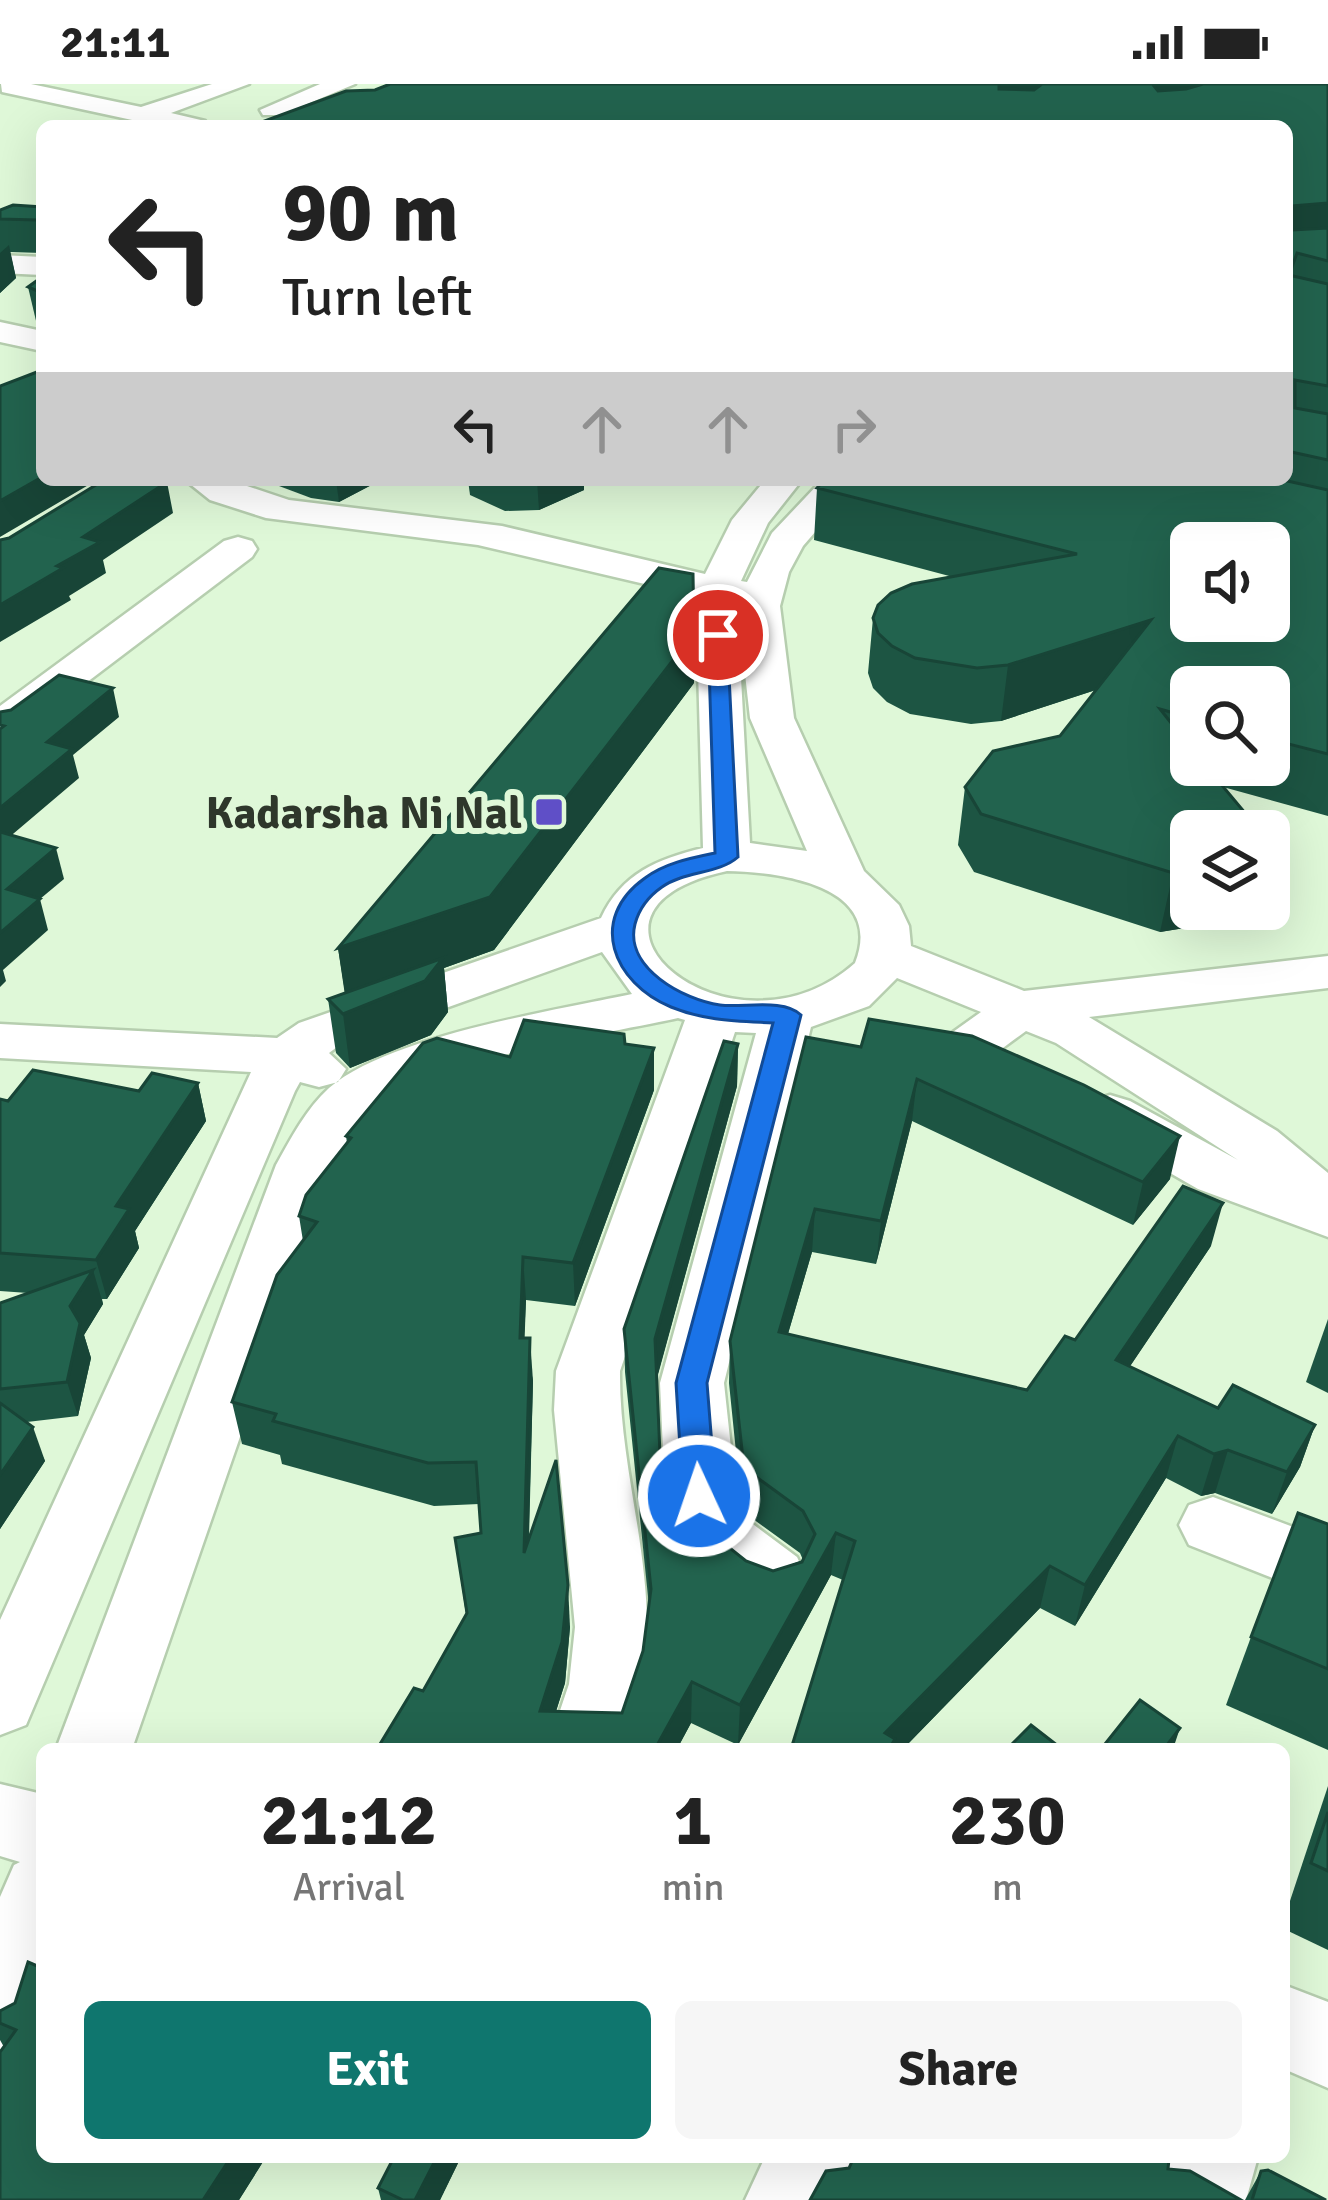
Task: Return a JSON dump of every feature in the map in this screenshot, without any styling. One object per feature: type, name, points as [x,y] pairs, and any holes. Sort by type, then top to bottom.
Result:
[{"type":"street","points":[[81,102],[128,84]]},
{"type":"street","points":[[142,115],[237,84]]},
{"type":"street","points":[[272,110],[343,84]]},
{"type":"street","points":[[11,88],[167,120]]},
{"type":"street","points":[[0,264],[36,266]]},
{"type":"street","points":[[0,281],[36,282]]},
{"type":"street","points":[[0,332],[36,340]]},
{"type":"street","points":[[216,486],[249,502],[574,553],[716,591],[762,596]]},
{"type":"street","points":[[727,857],[716,591],[751,520],[779,486]]},
{"type":"street","points":[[772,1578],[708,1529],[699,1496],[692,1383],[807,1011],[874,974],[884,955],[886,934],[880,913],[844,879],[772,718],[762,596],[786,541],[836,486]]},
{"type":"street","points":[[0,727],[238,548]]},
{"type":"street","points":[[696,1006],[652,986],[623,949],[621,928],[632,903],[654,881],[687,866],[727,857],[788,861],[844,879]]},
{"type":"street","points":[[0,1702],[267,1091],[288,1056],[318,1035],[362,1016],[621,928]]},
{"type":"street","points":[[884,955],[1023,1008],[1091,1040],[1257,1145],[1328,1205]]},
{"type":"street","points":[[925,1036],[1023,1008],[1328,972]]},
{"type":"street","points":[[587,1743],[606,1684],[611,1627],[587,1410],[588,1371],[696,1006]]},
{"type":"street","points":[[96,1743],[305,1165],[324,1131],[353,1098],[428,1063],[696,1006],[807,1011],[925,1036],[1048,1081],[1220,1174],[1328,1216]]},
{"type":"street","points":[[0,1041],[288,1056],[368,1089]]},
{"type":"street","points":[[1213,1525],[1328,1570]]},
{"type":"street","points":[[0,1820],[36,1829]]},
{"type":"street","points":[[0,2008],[36,1909]]},
{"type":"street","points":[[1290,2029],[1328,2045]]},
{"type":"street","points":[[790,2200],[811,2163]]},
{"type":"street","points":[[1201,2200],[1212,2163]]},
{"type":"building","points":[[390,84],[999,84],[999,89],[1034,90],[1042,84],[1157,84],[1158,91],[1203,84],[1328,84],[1328,203],[1293,206],[1293,120],[267,120],[346,91]]},
{"type":"building","points":[[13,205],[36,207],[36,220],[0,219],[0,210]]},
{"type":"building","points":[[1328,228],[1328,261],[1297,253],[1293,264],[1293,230]]},
{"type":"building","points":[[1293,276],[1328,284],[1328,386],[1295,380],[1295,408],[1328,414],[1328,460],[1293,452]]},
{"type":"building","points":[[36,372],[36,480],[0,501],[0,386]]},
{"type":"building","points":[[1293,482],[1328,490],[1328,754],[1290,744],[1290,666],[1170,666],[1170,712],[1160,709],[1170,722],[1170,786],[1223,786],[1243,810],[1170,810],[1170,872],[981,814],[965,787],[993,751],[1060,736],[1151,620],[1008,665],[977,668],[915,658],[878,633],[873,618],[878,605],[912,584],[1077,554],[819,486],[1293,486]]},
{"type":"building","points":[[94,486],[161,486],[83,537],[100,542],[0,605],[0,540]]},
{"type":"building","points":[[659,568],[693,574],[694,633],[490,897],[338,948]]},
{"type":"building","points":[[59,675],[113,688],[47,742],[72,749],[0,808],[0,729],[4,726],[0,712],[11,710]]},
{"type":"building","points":[[0,832],[56,848],[7,889],[40,899],[0,933]]},
{"type":"building","points":[[443,958],[425,981],[343,1014],[328,999]]},
{"type":"building","points":[[869,1019],[972,1036],[1084,1085],[1180,1136],[1143,1182],[917,1079],[881,1221],[815,1209],[779,1332],[1027,1390],[1065,1336],[1075,1340],[1183,1186],[1223,1203],[1116,1360],[1218,1408],[1233,1385],[1315,1425],[1287,1472],[1228,1450],[1214,1454],[1178,1436],[1085,1585],[1050,1566],[885,1733],[895,1739],[893,1743],[793,1743],[855,1541],[836,1533],[740,1705],[692,1682],[658,1743],[381,1743],[414,1688],[423,1691],[467,1613],[455,1538],[481,1533],[476,1462],[428,1463],[273,1421],[276,1414],[232,1402],[277,1275],[317,1222],[299,1216],[306,1195],[351,1138],[346,1136],[423,1043],[437,1038],[510,1057],[524,1020],[624,1034],[625,1044],[654,1048],[573,1263],[523,1257],[520,1338],[530,1338],[524,1553],[556,1460],[568,1585],[562,1642],[540,1711],[622,1713],[643,1651],[651,1589],[624,1329],[724,1041],[738,1044],[655,1339],[660,1454],[682,1510],[746,1561],[773,1571],[802,1562],[815,1534],[803,1511],[744,1468],[730,1341],[806,1037],[861,1047]]},
{"type":"building","points":[[33,1070],[139,1091],[152,1073],[198,1083],[116,1206],[129,1209],[96,1260],[0,1253],[0,1099],[8,1101]]},
{"type":"building","points":[[93,1270],[70,1306],[80,1323],[67,1382],[0,1389],[0,1303]]},
{"type":"building","points":[[0,1403],[33,1427],[0,1475]]},
{"type":"building","points":[[1298,1513],[1328,1524],[1328,1669],[1251,1637]]},
{"type":"building","points":[[1140,1700],[1180,1728],[1169,1743],[1106,1743]]},
{"type":"building","points":[[1031,1725],[1054,1743],[1013,1743]]},
{"type":"building","points":[[1328,1812],[1328,1871],[1311,1863]]},
{"type":"building","points":[[28,1962],[36,1965],[36,2163],[227,2163],[203,2200],[0,2200],[0,2052],[16,2030],[0,2023],[0,2011],[15,2003]]},
{"type":"building","points":[[391,2163],[434,2163],[415,2200],[403,2200],[378,2188]]},
{"type":"building","points":[[851,2163],[1169,2163],[1168,2169],[1190,2171],[1241,2200],[810,2200],[826,2171],[849,2168]]},
{"type":"building","points":[[1268,2170],[1326,2200],[1252,2200],[1261,2171]]},
{"type":"place","name":"Kadarsha Ni Nal","points":[[549,812]]},
{"type":"route","points":[[699,1496],[692,1383],[788,1015],[715,1012],[678,1000],[652,986],[634,968],[623,949],[621,928],[632,903],[654,881],[687,866],[727,857],[718,635]]}]
